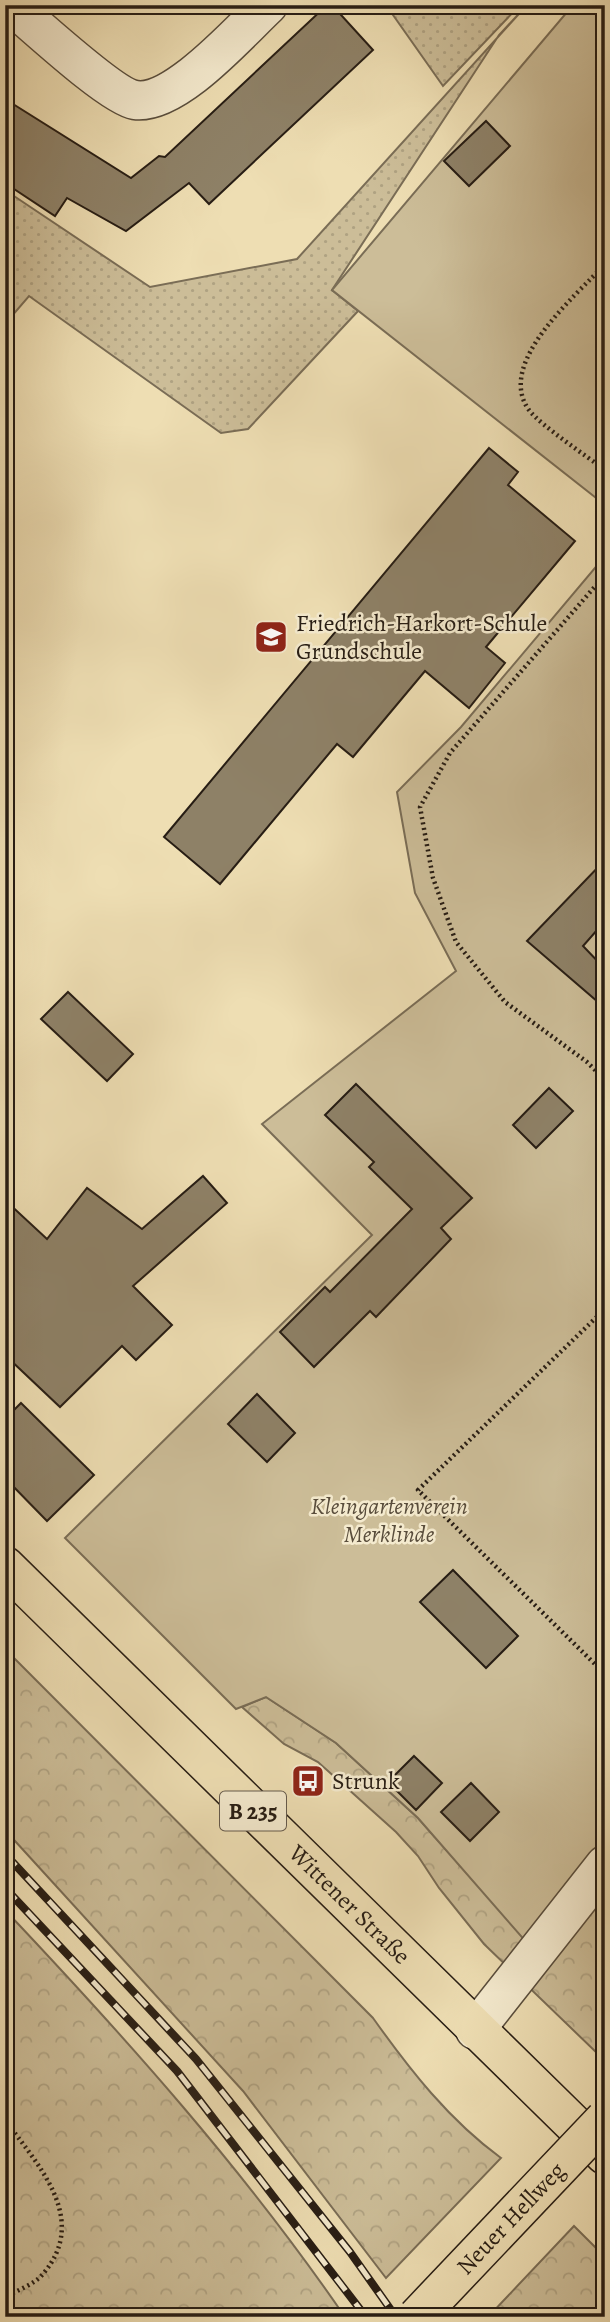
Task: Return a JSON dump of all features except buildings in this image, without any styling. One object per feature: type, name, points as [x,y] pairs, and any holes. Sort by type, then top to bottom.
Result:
[{"type":"main road","name":"Wittener Straße","points":[[5,1566],[605,2155]]},
{"type":"main road","name":"Neuer Hellweg","points":[[417,2317],[605,2119]]},
{"type":"street","points":[[11,5],[66,39],[110,87],[135,100],[188,81],[268,5]]},
{"type":"street","points":[[475,2029],[605,1866]]},
{"type":"path","points":[[605,264],[535,342],[521,371],[520,390],[529,411],[605,470]]},
{"type":"path","points":[[605,575],[450,753],[420,807],[433,878],[456,942],[505,1002],[587,1062],[605,1080]]},
{"type":"path","points":[[605,1310],[418,1490],[605,1674]]},
{"type":"path","points":[[5,2120],[53,2187],[62,2214],[58,2246],[42,2276],[5,2297]]},
{"type":"green space","points":[[386,5],[520,5],[443,86]]},
{"type":"green space","points":[[573,5],[605,5],[605,505],[332,290]]},
{"type":"green space","points":[[497,38],[332,290],[358,311],[248,429],[221,433],[29,296],[5,324],[5,190],[150,287],[297,259]]},
{"type":"green space","name":"Kleingartenverein Merklinde","points":[[605,556],[605,1840],[527,1943],[418,1818],[336,1743],[266,1697],[236,1709],[65,1538],[372,1235],[262,1124],[456,971],[415,893],[397,792],[461,727]]},
{"type":"green space","points":[[5,1649],[373,2018],[447,2111],[501,2158],[386,2278],[243,2091],[5,1830]]},
{"type":"green space","points":[[266,1697],[336,1743],[418,1818],[528,1942],[605,1840],[605,2046],[598,2054],[484,1944],[439,1888],[418,1856],[396,1832],[318,1762],[284,1744],[242,1707]]},
{"type":"green space","points":[[5,1910],[183,2107],[267,2210],[345,2317],[5,2317]]},
{"type":"green space","points":[[574,2226],[605,2257],[605,2311],[599,2317],[488,2317]]},
{"type":"railway","points":[[5,1854],[196,2059],[350,2252],[396,2317]]},
{"type":"railway","points":[[5,1888],[177,2071],[366,2317]]},
{"type":"place","name":"Friedrich-Harkort-Schule Grundschule","points":[[271,637]]},
{"type":"place","name":"Strunk","points":[[308,1781]]}]
